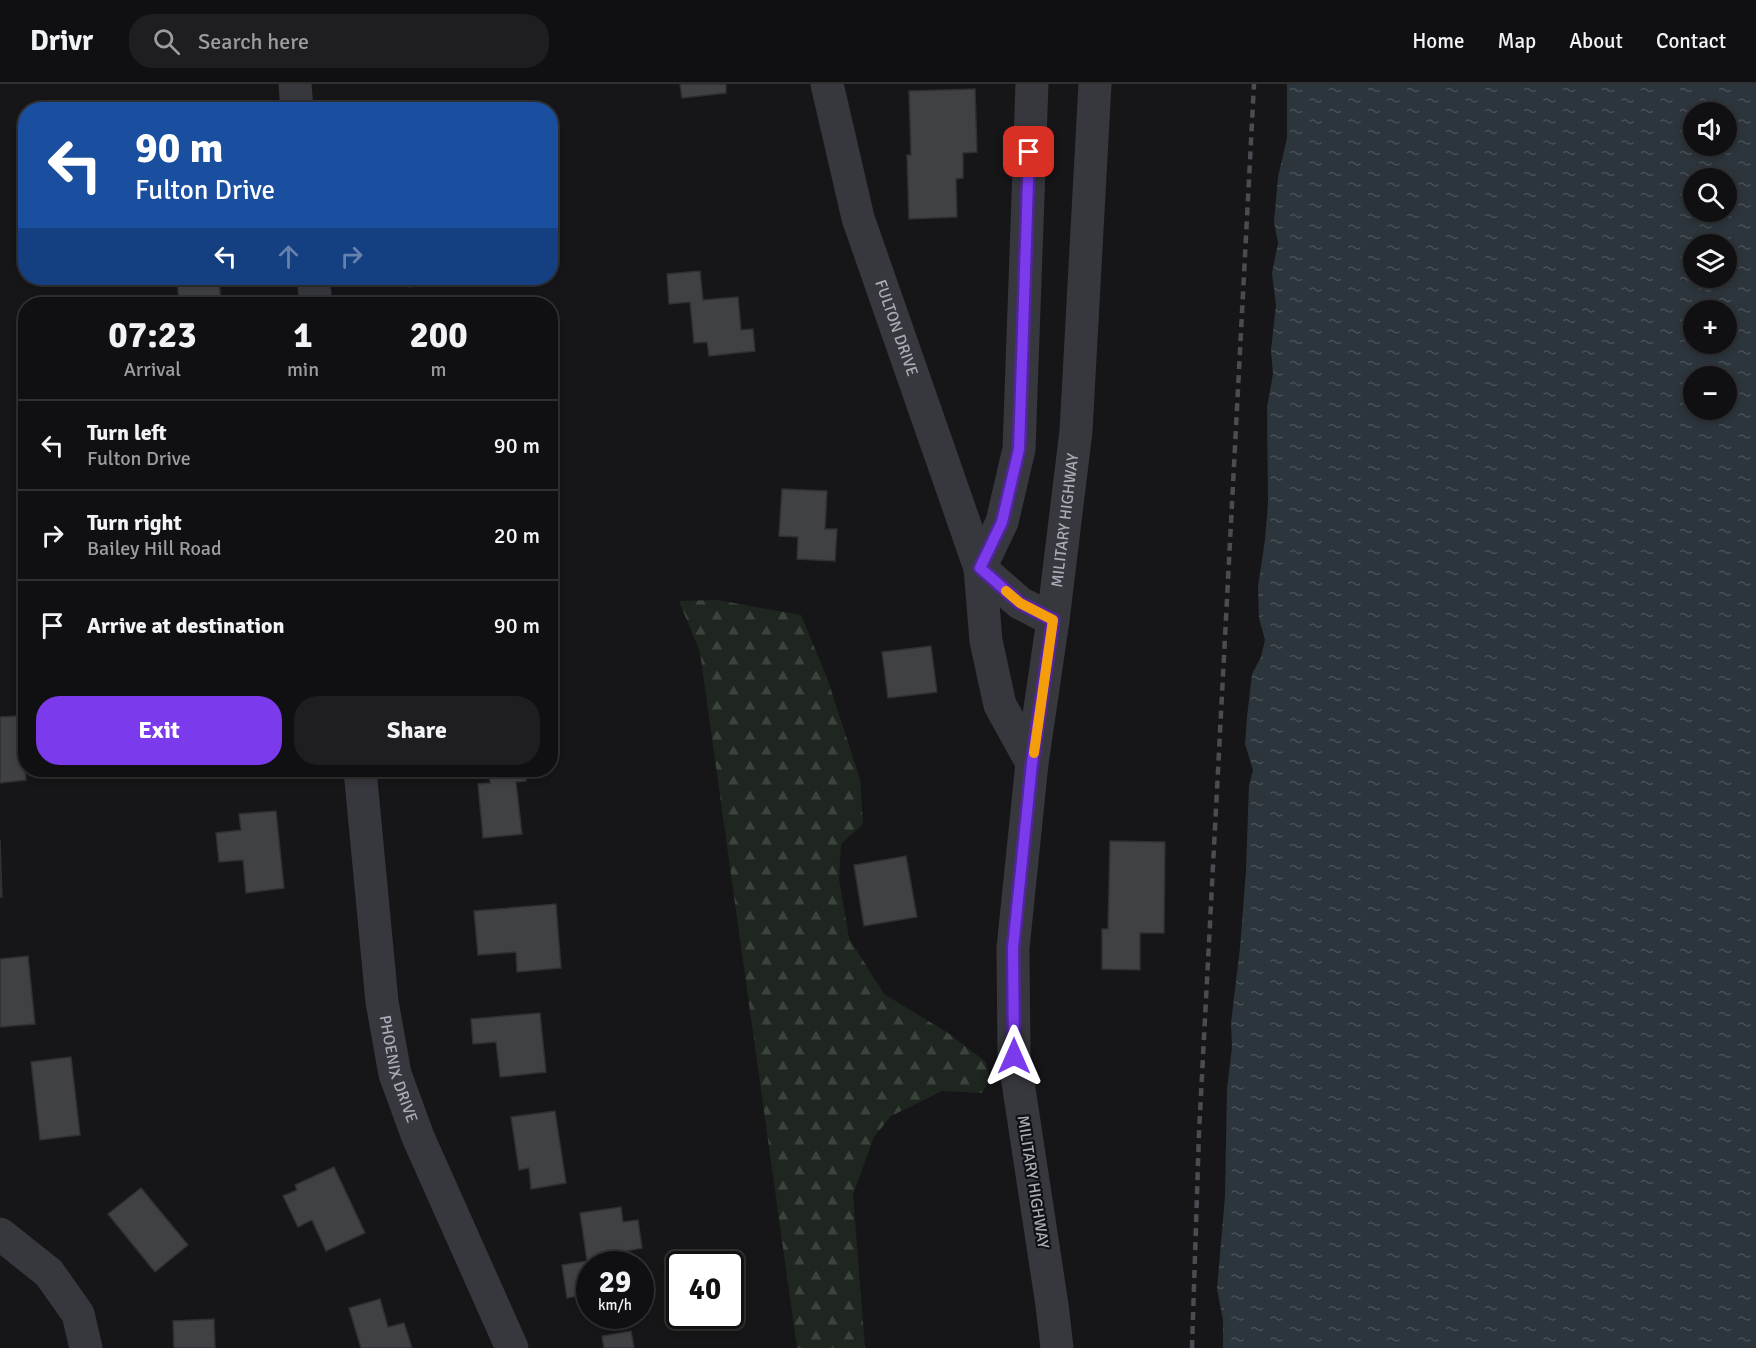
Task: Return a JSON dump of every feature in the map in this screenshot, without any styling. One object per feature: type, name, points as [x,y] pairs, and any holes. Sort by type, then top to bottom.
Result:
[{"type":"street","points":[[295,84],[296,102]]},
{"type":"street","name":"FULTON DRIVE","points":[[827,84],[858,218],[980,568],[986,641],[1000,705],[1032,763]]},
{"type":"street","points":[[980,568],[1002,522],[1019,449],[1032,84]]},
{"type":"street","name":"MILITARY HIGHWAY","points":[[1057,1348],[1014,1056],[1013,948],[1032,763],[1053,620],[1076,431],[1095,84]]},
{"type":"street","name":"FULTON DRIVE","points":[[980,568],[1020,603],[1053,620]]},
{"type":"street","name":"PHOENIX DRIVE","points":[[361,777],[382,1002],[395,1074],[418,1137],[512,1348]]},
{"type":"street","points":[[0,1234],[49,1273],[78,1314],[86,1348]]},
{"type":"green space","points":[[717,600],[801,615],[827,678],[860,779],[863,824],[841,844],[839,879],[849,938],[884,994],[948,1033],[986,1062],[990,1080],[982,1093],[942,1091],[891,1116],[874,1137],[853,1195],[865,1348],[797,1348],[700,652],[679,601]]},
{"type":"water","points":[[1287,84],[1756,84],[1756,1348],[1223,1348],[1223,1320],[1217,1289],[1225,1196],[1227,1089],[1232,1047],[1231,1023],[1246,870],[1249,785],[1253,770],[1245,744],[1252,674],[1261,657],[1265,640],[1259,618],[1258,587],[1268,503],[1267,407],[1273,374],[1271,350],[1276,305],[1272,273],[1278,243],[1274,222],[1278,177],[1287,138]]},
{"type":"building","points":[[680,84],[726,84],[726,93],[682,98]]},
{"type":"building","points":[[975,89],[977,152],[963,153],[963,178],[956,179],[957,217],[909,219],[907,155],[911,155],[909,91]]},
{"type":"building","points":[[700,271],[703,300],[738,297],[741,330],[753,329],[755,351],[709,356],[707,342],[694,343],[690,302],[669,304],[667,274]]},
{"type":"building","points":[[178,285],[220,285],[220,297],[178,297]]},
{"type":"building","points":[[782,489],[827,491],[825,529],[837,529],[835,561],[797,559],[798,537],[779,536]]},
{"type":"building","points":[[931,646],[937,692],[888,698],[882,652]]},
{"type":"building","points":[[18,716],[18,777],[26,777],[26,780],[0,783],[0,717]]},
{"type":"building","points":[[490,777],[526,777],[526,781],[516,782],[522,834],[483,838],[478,784],[490,783]]},
{"type":"building","points":[[276,811],[284,888],[246,893],[243,860],[219,862],[216,833],[241,830],[239,814]]},
{"type":"building","points":[[0,840],[2,897],[0,897]]},
{"type":"building","points":[[1110,841],[1165,842],[1164,933],[1140,933],[1140,970],[1102,969],[1102,929],[1108,929]]},
{"type":"building","points":[[906,856],[917,917],[864,926],[854,865]]},
{"type":"building","points":[[556,904],[561,968],[517,972],[516,952],[478,955],[474,911]]},
{"type":"building","points":[[28,956],[35,1024],[0,1027],[0,959]]},
{"type":"building","points":[[540,1013],[546,1072],[500,1077],[496,1042],[473,1044],[471,1019]]},
{"type":"building","points":[[71,1057],[80,1135],[40,1140],[31,1062]]},
{"type":"building","points":[[555,1111],[566,1183],[531,1189],[529,1168],[519,1170],[511,1117]]},
{"type":"building","points":[[334,1167],[365,1233],[326,1251],[312,1220],[298,1227],[283,1196],[297,1190],[295,1185]]},
{"type":"building","points":[[141,1188],[188,1245],[155,1272],[108,1214]]},
{"type":"building","points":[[621,1207],[623,1222],[638,1220],[642,1248],[627,1251],[586,1251],[580,1213]]},
{"type":"building","points":[[576,1263],[576,1296],[567,1298],[562,1265]]},
{"type":"building","points":[[380,1299],[388,1327],[404,1323],[412,1348],[361,1348],[349,1308]]},
{"type":"building","points":[[214,1319],[215,1348],[174,1348],[173,1321]]},
{"type":"building","points":[[631,1331],[634,1348],[604,1348],[602,1336]]},
{"type":"railway","points":[[1192,1348],[1199,1133],[1254,84]]},
{"type":"slow traffic","points":[[1006,591],[1020,603],[1053,620],[1034,753]]},
{"type":"route","points":[[1014,1056],[1013,948],[1032,763],[1053,620],[1020,603],[980,568],[1002,522],[1019,449],[1029,152]]}]
